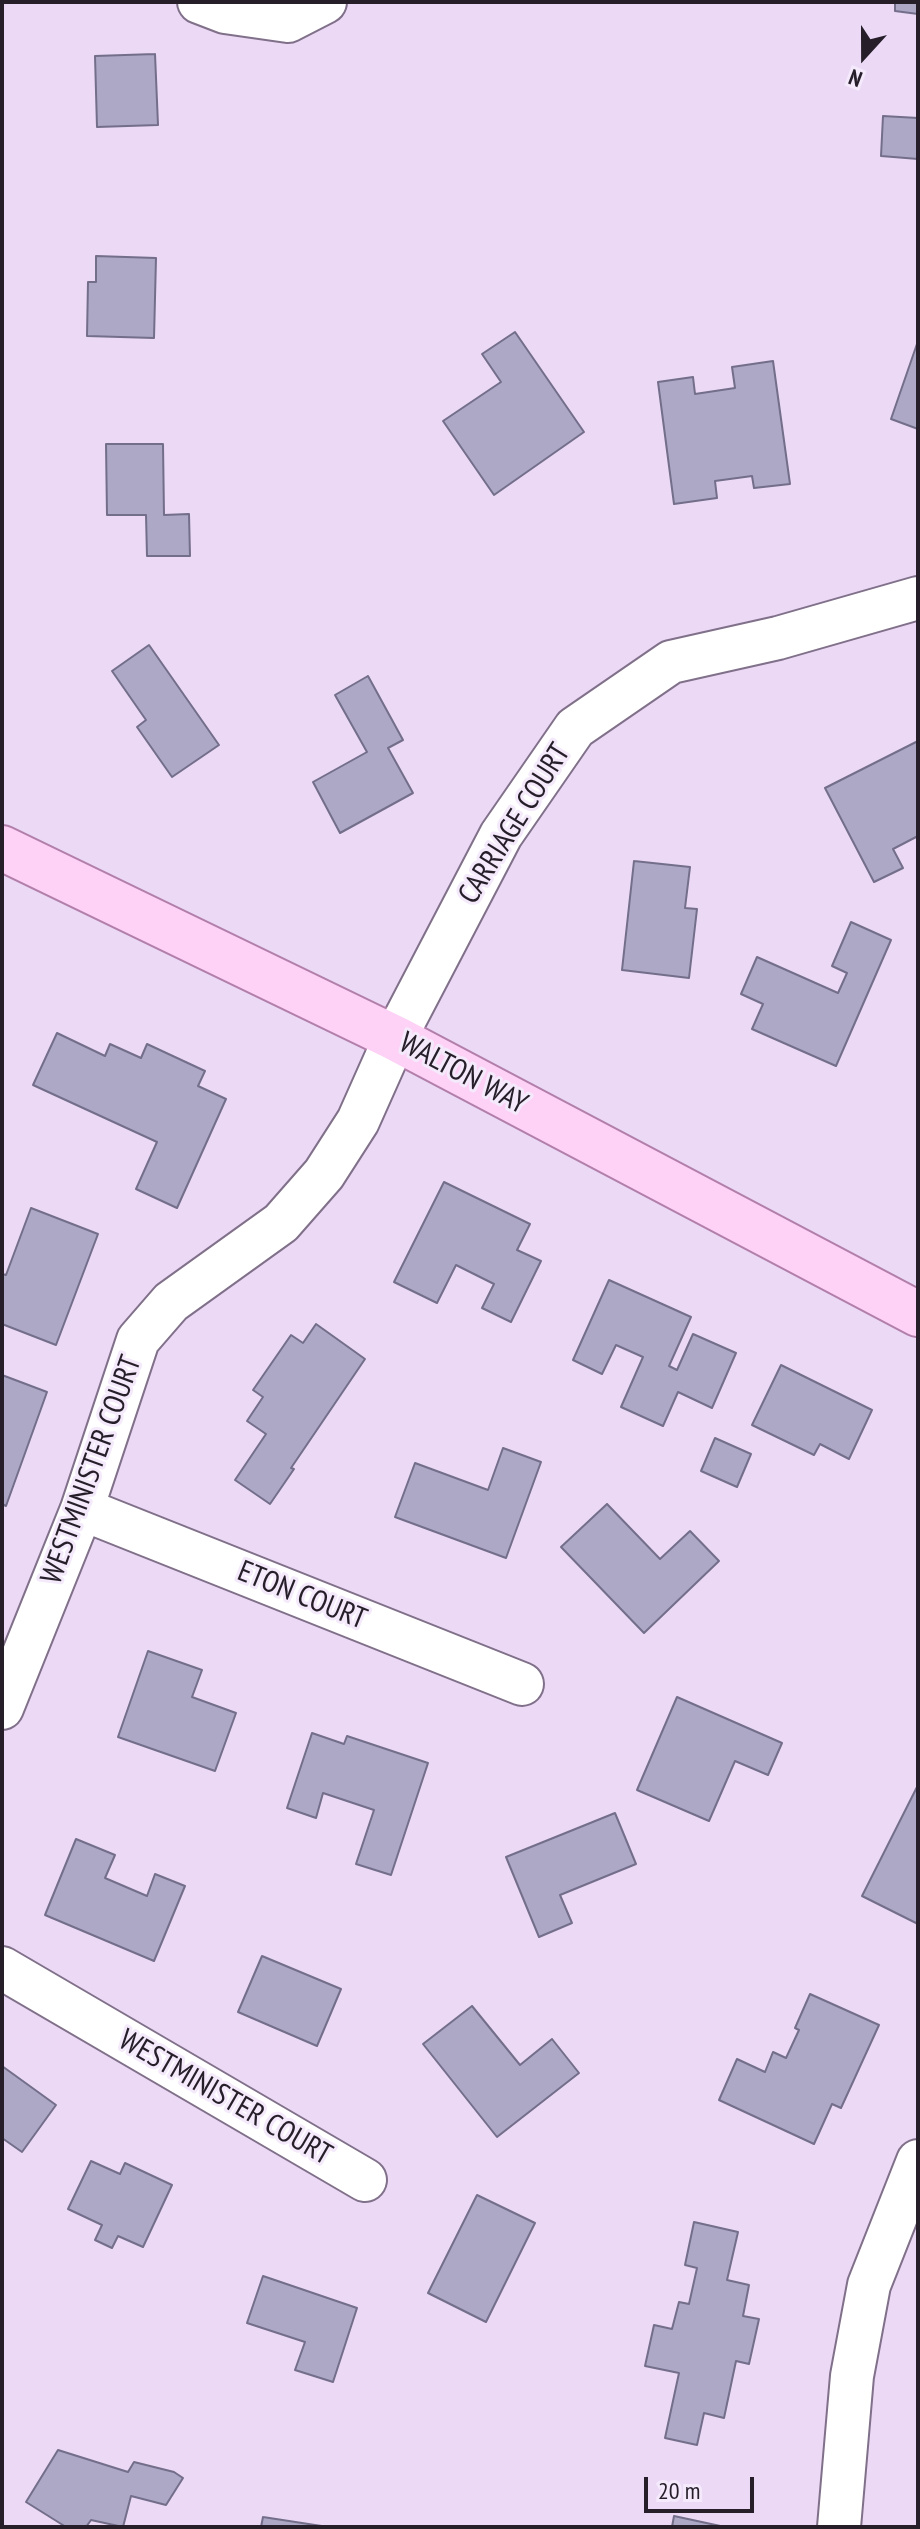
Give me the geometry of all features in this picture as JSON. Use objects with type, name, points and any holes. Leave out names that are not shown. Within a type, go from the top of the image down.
[{"type":"main road","name":"WALTON WAY","points":[[2,848],[395,1038],[918,1314]]},
{"type":"street","points":[[199,2],[225,12],[288,21],[325,2]]},
{"type":"street","name":"CARRIAGE COURT","points":[[395,1038],[501,835],[575,728],[671,662],[778,638],[918,598]]},
{"type":"street","name":"WESTMINISTER COURT","points":[[2,1708],[82,1509],[138,1340],[171,1302],[281,1223],[324,1174],[358,1121],[395,1038]]},
{"type":"street","name":"ETON COURT","points":[[82,1509],[522,1684]]},
{"type":"street","name":"WESTMINISTER COURT","points":[[2,1968],[365,2180]]},
{"type":"street","points":[[839,2527],[852,2376],[869,2285],[918,2161]]},
{"type":"building","points":[[895,2],[918,2],[918,14],[895,11]]},
{"type":"building","points":[[155,54],[158,125],[97,127],[95,56]]},
{"type":"building","points":[[883,116],[918,118],[918,159],[881,156]]},
{"type":"building","points":[[96,256],[156,258],[154,338],[87,336],[88,282],[96,282]]},
{"type":"building","points":[[515,332],[584,432],[494,495],[443,421],[501,382],[482,354]]},
{"type":"building","points":[[918,341],[918,429],[891,419]]},
{"type":"building","points":[[773,361],[790,484],[754,488],[752,476],[715,481],[717,498],[674,504],[658,382],[693,377],[695,394],[735,388],[732,367]]},
{"type":"building","points":[[106,444],[163,444],[164,515],[189,514],[190,556],[147,556],[146,515],[107,515]]},
{"type":"building","points":[[149,645],[219,745],[172,777],[137,727],[146,720],[112,671]]},
{"type":"building","points":[[368,676],[403,740],[388,748],[413,793],[340,833],[313,782],[367,752],[335,695]]},
{"type":"building","points":[[918,741],[918,836],[893,849],[903,868],[874,882],[825,788]]},
{"type":"building","points":[[634,861],[690,867],[685,908],[697,909],[689,978],[622,970]]},
{"type":"building","points":[[851,922],[891,940],[836,1066],[752,1029],[763,1004],[741,994],[757,957],[838,993],[847,973],[832,966]]},
{"type":"building","points":[[57,1033],[105,1056],[110,1044],[141,1058],[147,1044],[205,1071],[198,1086],[226,1099],[177,1208],[136,1189],[157,1142],[33,1085]]},
{"type":"building","points":[[444,1182],[530,1224],[517,1250],[541,1261],[511,1322],[482,1308],[494,1284],[456,1265],[437,1303],[394,1282]]},
{"type":"building","points":[[31,1208],[98,1234],[56,1345],[2,1324],[2,1274],[6,1275]]},
{"type":"building","points":[[609,1280],[691,1317],[669,1366],[677,1370],[693,1334],[736,1353],[712,1408],[678,1392],[663,1426],[621,1407],[643,1357],[616,1345],[602,1374],[573,1360]]},
{"type":"building","points":[[316,1324],[365,1359],[270,1504],[235,1480],[266,1434],[247,1421],[263,1397],[253,1390],[291,1335],[303,1343]]},
{"type":"building","points":[[781,1365],[872,1410],[849,1459],[820,1444],[814,1455],[752,1425]]},
{"type":"building","points":[[2,1375],[47,1392],[6,1506],[2,1504]]},
{"type":"building","points":[[715,1438],[751,1454],[737,1487],[701,1471]]},
{"type":"building","points":[[503,1448],[541,1462],[506,1558],[395,1517],[415,1463],[488,1490]]},
{"type":"building","points":[[607,1504],[660,1559],[690,1531],[719,1561],[644,1633],[561,1547]]},
{"type":"building","points":[[148,1651],[202,1670],[192,1697],[236,1713],[215,1771],[118,1737]]},
{"type":"building","points":[[677,1697],[782,1743],[768,1775],[735,1761],[709,1821],[637,1790]]},
{"type":"building","points":[[312,1733],[344,1744],[347,1736],[428,1763],[391,1875],[356,1864],[374,1810],[323,1793],[316,1818],[287,1808]]},
{"type":"building","points":[[918,1785],[918,1924],[862,1896]]},
{"type":"building","points":[[615,1813],[636,1864],[560,1895],[572,1923],[539,1937],[506,1857]]},
{"type":"building","points":[[76,1839],[115,1855],[105,1878],[147,1896],[155,1874],[185,1886],[154,1961],[45,1915]]},
{"type":"building","points":[[262,1956],[341,1989],[317,2046],[238,2012]]},
{"type":"building","points":[[810,1994],[879,2025],[841,2108],[832,2104],[814,2144],[719,2100],[737,2059],[765,2072],[773,2052],[786,2058]]},
{"type":"building","points":[[472,2006],[520,2065],[552,2039],[579,2073],[497,2137],[423,2044]]},
{"type":"building","points":[[2,2066],[56,2105],[22,2152],[2,2138]]},
{"type":"building","points":[[91,2161],[120,2174],[125,2163],[172,2185],[143,2247],[118,2236],[112,2248],[95,2240],[102,2225],[68,2209]]},
{"type":"building","points":[[477,2195],[535,2223],[486,2322],[428,2293]]},
{"type":"building","points":[[694,2222],[738,2232],[727,2280],[749,2285],[743,2316],[759,2319],[749,2364],[736,2361],[724,2418],[704,2413],[697,2445],[665,2438],[679,2373],[645,2366],[654,2325],[672,2329],[679,2302],[689,2304],[697,2268],[685,2265]]},
{"type":"building","points":[[263,2276],[357,2308],[333,2382],[295,2370],[305,2342],[247,2323]]},
{"type":"building","points":[[58,2450],[128,2472],[134,2462],[174,2472],[183,2478],[166,2505],[131,2496],[123,2527],[91,2520],[86,2527],[66,2527],[26,2502]]},
{"type":"building","points":[[674,2516],[725,2527],[672,2527]]},
{"type":"building","points":[[263,2517],[328,2527],[261,2527]]}]
